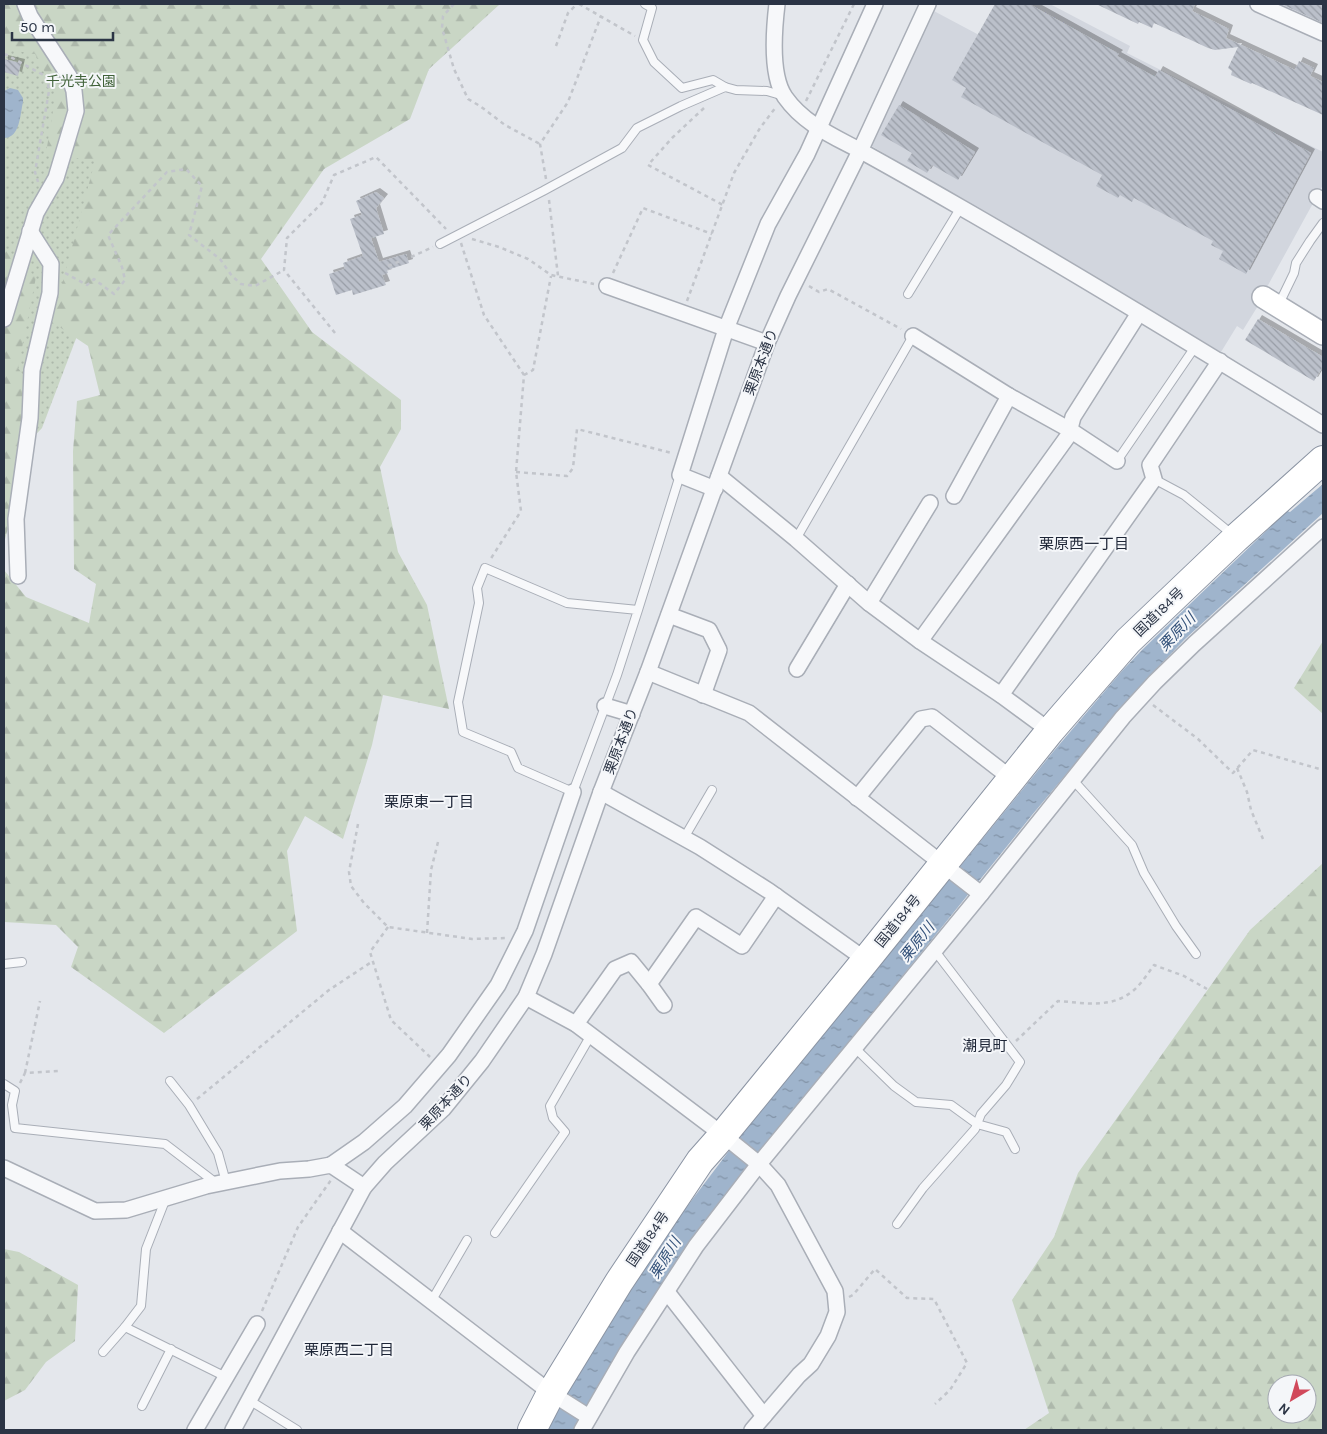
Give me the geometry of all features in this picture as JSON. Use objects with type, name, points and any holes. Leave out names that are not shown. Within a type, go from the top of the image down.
[{"type":"highway","name":"国道184号","points":[[532,1430],[557,1397],[619,1282],[700,1162],[729,1139],[866,960],[948,869],[1012,778],[1050,731],[1128,641],[1236,538],[1323,460]]},
{"type":"street","points":[[4,319],[36,213],[56,178],[76,111],[74,91],[69,76],[30,16],[25,4]]},
{"type":"street","points":[[777,4],[774,32],[776,65],[780,87],[784,96],[800,114],[819,129],[961,207],[1220,361],[1323,425]]},
{"type":"street","points":[[875,4],[819,129],[768,224],[726,329],[680,475],[717,482],[796,539],[869,603],[920,641],[1050,731]]},
{"type":"street","name":"栗原本通り","points":[[233,1430],[364,1187],[385,1163],[443,1109],[482,1061],[526,997],[544,954],[602,792],[670,615],[767,343],[860,151],[928,4]]},
{"type":"street","points":[[1258,4],[1323,33]]},
{"type":"street","points":[[18,576],[16,519],[30,418],[32,370],[50,293],[50,264],[30,231]]},
{"type":"street","points":[[607,286],[767,343]]},
{"type":"street","points":[[1271,301],[1323,334]]},
{"type":"street","points":[[920,641],[1068,436],[1073,417],[1139,313]]},
{"type":"street","points":[[913,336],[1009,396],[1070,430],[1117,462]]},
{"type":"street","points":[[1000,695],[1154,478],[1150,465],[1220,361]]},
{"type":"street","points":[[954,496],[1009,396]]},
{"type":"street","points":[[869,603],[930,503]]},
{"type":"street","points":[[340,1230],[585,1420],[696,1246],[756,1162],[855,1048],[935,951],[977,892],[1073,780],[1123,716],[1208,631],[1323,527]]},
{"type":"street","points":[[797,669],[848,584]]},
{"type":"street","points":[[670,615],[710,630],[719,650],[704,695]]},
{"type":"street","points":[[648,672],[749,713],[977,892]]},
{"type":"street","points":[[605,706],[632,714]]},
{"type":"street","points":[[857,798],[921,719],[932,717],[1012,778]]},
{"type":"street","points":[[334,1168],[405,1106],[449,1055],[498,985],[522,938],[573,792]]},
{"type":"street","points":[[602,792],[700,846],[776,896],[866,960]]},
{"type":"street","points":[[649,984],[696,917],[742,946],[776,896]]},
{"type":"street","points":[[576,1024],[615,969],[630,962],[664,1005]]},
{"type":"street","points":[[526,997],[576,1024],[729,1139],[756,1162],[778,1185],[835,1291],[837,1312],[831,1328],[812,1364],[799,1374],[752,1430]]},
{"type":"street","points":[[4,1168],[95,1211],[126,1210],[222,1183],[280,1171],[334,1168],[364,1187]]},
{"type":"street","points":[[666,1292],[764,1416]]},
{"type":"street","points":[[196,1430],[257,1324]]},
{"type":"lane","points":[[645,4],[652,8],[643,40],[654,62],[682,88],[712,80],[736,90],[767,91],[784,96]]},
{"type":"lane","points":[[440,244],[622,148],[637,128],[725,87]]},
{"type":"lane","points":[[908,294],[961,207]]},
{"type":"lane","points":[[1271,301],[1294,273],[1296,263],[1323,223]]},
{"type":"lane","points":[[796,539],[913,336]]},
{"type":"lane","points":[[1117,462],[1195,347]]},
{"type":"lane","points":[[638,610],[567,603],[486,568],[477,588],[479,603],[458,702],[463,732],[511,752],[518,768],[573,792],[617,675],[638,610],[680,475]]},
{"type":"lane","points":[[1154,478],[1184,495],[1236,538]]},
{"type":"lane","points":[[1073,780],[1132,845],[1144,873],[1176,926],[1196,954]]},
{"type":"lane","points":[[684,838],[712,790]]},
{"type":"lane","points":[[896,1224],[923,1188],[975,1129],[981,1114],[1006,1085],[1020,1062],[935,951]]},
{"type":"lane","points":[[4,964],[22,962]]},
{"type":"lane","points":[[495,1233],[565,1132],[553,1118],[550,1106],[591,1035]]},
{"type":"lane","points":[[855,1048],[894,1086],[916,1102],[951,1104],[977,1124],[1006,1132],[1016,1149]]},
{"type":"lane","points":[[170,1081],[189,1105],[218,1153],[222,1183]]},
{"type":"lane","points":[[4,1084],[15,1091],[12,1104],[15,1128],[165,1144],[222,1183]]},
{"type":"lane","points":[[103,1352],[140,1306],[146,1249],[166,1198]]},
{"type":"lane","points":[[432,1300],[466,1240]]},
{"type":"lane","points":[[125,1327],[226,1377]]},
{"type":"lane","points":[[142,1406],[171,1349]]},
{"type":"lane","points":[[249,1400],[298,1430]]},
{"type":"path","points":[[454,4],[442,16],[442,28],[454,69],[468,99],[505,125],[540,144]]},
{"type":"path","points":[[556,46],[568,13],[578,4],[643,40]]},
{"type":"path","points":[[800,114],[854,4]]},
{"type":"path","points":[[558,277],[540,144],[568,102],[601,16]]},
{"type":"path","points":[[4,54],[47,77],[49,91],[35,172],[43,200]]},
{"type":"path","points":[[714,92],[708,104],[672,138],[648,165],[723,204]]},
{"type":"path","points":[[683,313],[734,174],[760,128],[784,96]]},
{"type":"path","points":[[334,333],[284,270],[287,238],[322,203],[334,175],[376,157],[450,233],[499,247],[528,259],[551,275],[558,277],[607,286],[642,208],[712,234]]},
{"type":"path","points":[[50,264],[88,285],[94,279],[114,294],[124,280],[122,267],[108,235],[167,172],[186,169],[202,186],[189,235],[220,259],[232,276],[241,284],[255,286],[284,270]]},
{"type":"path","points":[[458,235],[484,315],[524,375],[516,472],[521,511],[486,568]]},
{"type":"path","points":[[411,257],[440,244]]},
{"type":"path","points":[[388,266],[402,260]]},
{"type":"path","points":[[524,375],[533,370],[551,275]]},
{"type":"path","points":[[797,278],[819,292],[828,289],[913,336]]},
{"type":"path","points":[[516,472],[567,476],[573,468],[577,429],[685,457]]},
{"type":"path","points":[[1142,696],[1198,739],[1233,773],[1253,750],[1323,770]]},
{"type":"path","points":[[1237,768],[1248,792],[1251,810],[1263,839]]},
{"type":"path","points":[[358,824],[349,872],[351,886],[364,904],[388,927],[472,939],[522,938]]},
{"type":"path","points":[[427,933],[431,870],[438,842]]},
{"type":"path","points":[[388,927],[370,952],[391,1020],[440,1066]]},
{"type":"path","points":[[189,1105],[329,990],[373,961]]},
{"type":"path","points":[[1010,1048],[1058,1001],[1105,1004],[1123,999],[1136,989],[1154,965],[1184,976],[1207,989]]},
{"type":"path","points":[[15,1091],[25,1073],[40,1001]]},
{"type":"path","points":[[25,1073],[58,1071]]},
{"type":"path","points":[[257,1324],[298,1227],[334,1168]]},
{"type":"path","points":[[836,1302],[853,1295],[875,1268],[907,1298],[934,1299],[967,1363],[950,1390],[935,1404]]},
{"type":"shaded area","points":[[996,4],[1050,4],[1130,46],[1127,53],[1323,152],[1323,185],[1267,287],[1269,288],[1243,330],[1237,326],[1221,352],[870,145],[932,10],[979,35]]},
{"type":"green space","name":"千光寺公園","points":[[4,4],[185,4],[104,265],[42,428],[4,468]]},
{"type":"green space","points":[[4,4],[500,4],[429,69],[410,119],[324,169],[261,259],[312,332],[401,400],[401,429],[380,467],[398,552],[427,605],[449,709],[383,695],[372,745],[343,839],[305,816],[287,851],[297,931],[164,1033],[71,967],[78,947],[56,925],[4,922],[4,570],[26,597],[89,623],[96,584],[74,569],[73,451],[77,401],[100,395],[88,346],[52,322],[95,161],[46,153],[56,93],[35,54],[4,49]]},
{"type":"green space","points":[[4,249],[36,277],[18,368],[42,400],[4,543]]},
{"type":"green space","points":[[1323,641],[1323,714],[1294,688]]},
{"type":"green space","points":[[1323,863],[1323,1430],[1024,1430],[1049,1413],[1012,1300],[1054,1237],[1078,1173],[1250,930]]},
{"type":"green space","points":[[4,1249],[19,1252],[78,1285],[75,1341],[46,1362],[25,1390],[4,1401]]},
{"type":"water","points":[[10,88],[18,90],[23,98],[23,102],[16,130],[9,137],[4,138],[4,91]]},
{"type":"water","name":"栗原川","points":[[1323,484],[1323,513],[1185,639],[1139,687],[1032,815],[757,1155],[574,1430],[544,1430],[629,1290],[670,1229],[738,1139],[908,925],[919,915],[958,869],[1122,671],[1287,511],[1290,512]]},
{"type":"building","points":[[995,4],[1029,4],[1119,54],[1117,56],[1155,77],[1159,70],[1311,153],[1246,274],[1219,259],[1223,251],[1211,245],[1213,241],[1134,198],[1132,202],[1120,195],[1118,198],[1096,186],[1102,175],[961,97],[966,88],[952,80]]},
{"type":"building","points":[[1096,4],[1195,4],[1192,11],[1229,29],[1226,38],[1295,70],[1299,61],[1314,68],[1310,76],[1323,82],[1323,115],[1231,75],[1232,71],[1228,68],[1238,47],[1215,50],[1208,48],[1154,23],[1152,28],[1139,22],[1138,24]]},
{"type":"building","points":[[1281,4],[1323,4],[1323,23],[1312,18]]},
{"type":"building","points":[[4,59],[21,63],[18,76],[4,72]]},
{"type":"building","points":[[899,105],[975,152],[958,180],[932,165],[927,173],[907,161],[912,153],[881,135]]},
{"type":"building","points":[[376,192],[384,198],[376,208],[384,234],[371,238],[379,262],[406,254],[409,263],[387,270],[388,273],[382,275],[386,285],[353,295],[352,290],[336,295],[329,274],[345,269],[343,263],[363,256],[350,219],[362,215],[356,201]]},
{"type":"building","points":[[1258,319],[1323,357],[1323,366],[1314,381],[1245,340]]},
{"type":"district","name":"栗原西一丁目","points":[[1084,544]]},
{"type":"district","name":"栗原東一丁目","points":[[429,802]]},
{"type":"district","name":"潮見町","points":[[985,1046]]},
{"type":"district","name":"栗原西二丁目","points":[[349,1350]]}]
